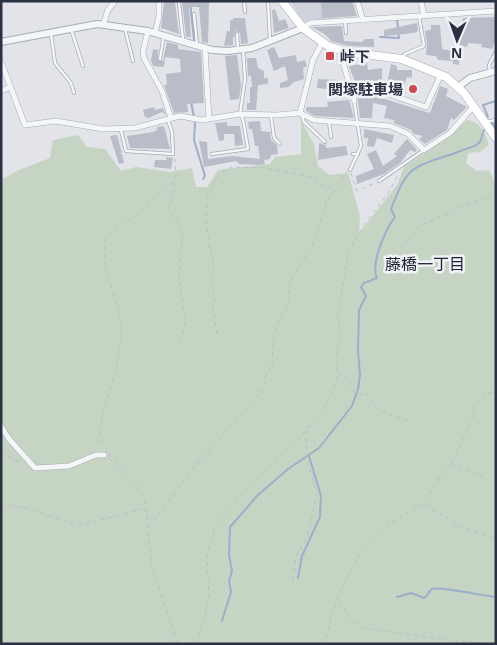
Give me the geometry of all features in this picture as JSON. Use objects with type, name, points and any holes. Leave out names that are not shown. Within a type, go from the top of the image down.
[{"type":"main road","points":[[282,1],[303,28],[322,43],[343,52],[402,60],[440,74],[458,87],[496,138]]},
{"type":"street","points":[[103,25],[108,10],[116,1]]},
{"type":"street","points":[[159,1],[159,16],[143,51],[144,58],[162,92],[169,119]]},
{"type":"street","points":[[356,1],[363,20]]},
{"type":"street","points":[[421,1],[422,16]]},
{"type":"street","points":[[1,42],[51,34],[90,24],[151,32],[221,51],[240,50],[303,28],[310,23],[496,11]]},
{"type":"street","points":[[300,113],[305,102],[312,60],[322,43]]},
{"type":"street","points":[[201,47],[209,119]]},
{"type":"street","points":[[343,52],[343,62],[354,100]]},
{"type":"street","points":[[1,62],[25,125],[62,121],[95,128],[121,128],[145,126],[180,116],[198,120],[240,114],[271,115],[300,113],[310,119],[390,126],[401,134],[414,139],[424,150],[450,133],[473,107]]},
{"type":"street","points":[[458,87],[470,78],[493,71]]},
{"type":"street","points":[[351,89],[365,86],[426,107],[440,74]]},
{"type":"street","points":[[1,91],[10,87]]},
{"type":"street","points":[[1,426],[9,439],[34,468],[69,466],[96,455],[104,455]]},
{"type":"lane","points":[[244,1],[245,12]]},
{"type":"lane","points":[[268,1],[270,40]]},
{"type":"lane","points":[[179,3],[183,41]]},
{"type":"lane","points":[[194,14],[201,47]]},
{"type":"lane","points":[[402,60],[405,54],[424,46],[422,16]]},
{"type":"lane","points":[[195,21],[201,21]]},
{"type":"lane","points":[[345,21],[346,34]]},
{"type":"lane","points":[[177,23],[181,22]]},
{"type":"lane","points":[[124,27],[132,61]]},
{"type":"lane","points":[[70,29],[83,66]]},
{"type":"lane","points":[[51,34],[55,63],[71,83],[74,93]]},
{"type":"lane","points":[[212,154],[248,149],[243,120],[240,114],[245,79],[237,34]]},
{"type":"lane","points":[[160,59],[164,35]]},
{"type":"lane","points":[[493,71],[489,66],[496,52]]},
{"type":"lane","points":[[82,60],[86,59]]},
{"type":"lane","points":[[350,170],[361,146],[354,100]]},
{"type":"lane","points":[[300,113],[302,120],[325,142]]},
{"type":"lane","points":[[271,115],[274,138],[280,144]]},
{"type":"lane","points":[[121,128],[126,151],[173,154],[172,132],[169,119]]},
{"type":"lane","points":[[484,122],[496,120]]},
{"type":"lane","points":[[329,121],[331,137]]},
{"type":"lane","points":[[379,181],[424,150]]},
{"type":"lane","points":[[353,154],[358,154]]},
{"type":"path","points":[[118,467],[118,464],[99,438],[102,416],[116,371],[120,348],[119,310],[106,270],[104,243],[107,236],[135,217],[173,182],[176,176],[173,154]]},
{"type":"path","points":[[217,334],[213,307],[215,298],[211,285],[214,265],[209,246],[206,216],[208,197],[218,175],[224,169],[235,166],[266,168],[311,177],[318,184],[336,189]]},
{"type":"path","points":[[196,644],[209,600],[207,555],[215,528],[242,493],[290,449],[321,413],[331,395],[337,372],[340,334],[338,314],[348,253],[363,226],[390,192],[400,167]]},
{"type":"path","points":[[350,170],[357,191],[379,181]]},
{"type":"path","points":[[149,528],[194,468],[265,387],[265,378],[272,365],[273,341],[276,328],[288,304],[290,281],[312,246],[322,212],[350,170]]},
{"type":"path","points":[[173,182],[175,187],[169,210],[181,229],[179,277],[185,322],[178,345]]},
{"type":"path","points":[[401,248],[421,225],[488,196],[496,190]]},
{"type":"path","points":[[337,372],[349,380],[354,393],[358,395],[367,394],[377,410],[410,421]]},
{"type":"path","points":[[320,644],[328,635],[331,616],[343,585],[361,553],[395,520],[424,504],[451,462],[471,423],[476,403],[483,395],[496,392]]},
{"type":"path","points":[[293,580],[296,556],[308,536],[317,494],[316,482],[306,455],[307,429]]},
{"type":"path","points":[[1,453],[34,468]]},
{"type":"path","points":[[104,455],[142,492],[147,507],[152,568],[178,644]]},
{"type":"path","points":[[451,462],[483,477]]},
{"type":"path","points":[[1,504],[34,510],[78,526],[147,507]]},
{"type":"path","points":[[424,504],[464,528],[496,539]]},
{"type":"path","points":[[338,601],[357,625],[362,628],[448,640],[496,644]]},
{"type":"path","points":[[168,644],[173,632]]},
{"type":"path","points":[[1,640],[4,644]]},
{"type":"shaded area","points":[[290,1],[332,1],[333,20],[304,22]]},
{"type":"green space","points":[[467,120],[479,126],[484,132],[489,145],[480,152],[468,153],[466,163],[477,171],[489,170],[496,185],[496,644],[1,644],[1,180],[19,170],[50,158],[53,140],[78,135],[87,147],[105,149],[121,171],[136,167],[170,172],[192,168],[196,187],[207,187],[218,170],[270,164],[275,157],[301,154],[301,121],[314,144],[318,166],[329,175],[348,173],[360,216],[359,233],[397,185],[404,167],[451,135]]},
{"type":"building","points":[[164,1],[175,2],[179,34],[161,28]]},
{"type":"building","points":[[209,1],[208,43],[202,42],[199,7],[189,7],[191,37],[186,37],[182,2]]},
{"type":"building","points":[[352,1],[357,16],[322,18],[321,3]]},
{"type":"building","points":[[275,9],[279,21],[285,19],[289,28],[274,33],[272,10]]},
{"type":"building","points":[[496,17],[496,38],[492,49],[481,47],[482,44],[468,43],[467,47],[460,45],[463,18]]},
{"type":"building","points":[[233,18],[245,18],[248,43],[241,44],[240,33],[236,31],[233,37],[233,45],[224,46],[227,31],[230,31],[230,20],[233,20]]},
{"type":"building","points":[[417,23],[418,31],[414,33],[384,36],[384,30]]},
{"type":"building","points":[[431,25],[440,25],[442,49],[452,51],[452,56],[459,58],[459,65],[453,64],[453,61],[438,60],[436,56],[426,55],[425,31],[431,30]]},
{"type":"building","points":[[342,26],[344,41],[362,42],[365,39],[374,39],[374,47],[348,46],[331,41],[326,35],[312,27]]},
{"type":"building","points":[[167,42],[178,45],[178,49],[201,52],[204,103],[187,104],[188,112],[174,113],[164,85],[167,85],[166,74],[181,72],[180,59],[165,57],[164,67],[153,66],[151,61],[153,49],[158,50],[158,61],[163,61]]},
{"type":"building","points":[[274,47],[279,58],[296,55],[297,62],[305,60],[307,66],[303,68],[304,79],[294,82],[288,87],[280,88],[280,83],[288,80],[285,66],[274,71],[267,50]]},
{"type":"building","points":[[237,55],[241,86],[239,99],[230,100],[225,56]]},
{"type":"building","points":[[247,58],[256,58],[258,68],[264,71],[264,78],[268,78],[268,84],[258,85],[256,110],[247,110],[247,103],[250,103],[250,87],[252,87],[251,76],[248,76]]},
{"type":"building","points":[[367,63],[368,70],[382,68],[382,87],[372,84],[373,80],[355,82],[349,66]]},
{"type":"building","points":[[391,64],[397,66],[397,70],[412,70],[412,78],[407,77],[402,92],[386,89]]},
{"type":"building","points":[[318,79],[338,80],[338,85],[330,84],[327,89],[317,88]]},
{"type":"building","points":[[440,86],[448,89],[446,96],[467,107],[454,120],[451,118],[447,130],[425,144],[419,139],[423,136],[414,134],[411,130],[394,123],[394,120],[384,118],[387,106],[373,103],[372,118],[360,118],[357,93],[378,97],[430,113]]},
{"type":"building","points":[[349,100],[354,118],[315,116],[306,111],[306,107],[328,107],[327,102]]},
{"type":"building","points":[[154,107],[155,110],[163,108],[166,115],[162,112],[148,118],[145,117],[143,110]]},
{"type":"building","points":[[260,121],[261,131],[270,132],[271,140],[277,145],[278,154],[271,155],[270,159],[264,160],[265,164],[239,164],[236,161],[204,167],[199,141],[207,142],[208,159],[232,156],[260,159],[258,146],[255,146],[252,129],[249,129],[248,122]]},
{"type":"building","points":[[227,122],[227,126],[240,126],[243,145],[235,146],[234,134],[224,134],[224,140],[219,141],[215,123]]},
{"type":"building","points":[[164,126],[170,149],[130,148],[127,136],[153,132],[157,130],[157,127]]},
{"type":"building","points":[[364,129],[394,135],[392,143],[377,138],[374,147],[367,146],[368,138],[364,138]]},
{"type":"building","points":[[117,135],[122,153],[119,154],[122,154],[124,163],[119,164],[110,136]]},
{"type":"building","points":[[407,139],[417,150],[415,152],[410,150],[401,162],[384,174],[357,184],[356,176],[374,169],[367,154],[376,150],[383,166],[397,156],[394,154]]},
{"type":"building","points":[[319,143],[326,145],[326,148],[346,146],[348,155],[318,160]]},
{"type":"building","points":[[166,157],[173,158],[171,169],[154,167],[155,160],[167,160]]},
{"type":"waterway","points":[[190,1],[194,40]]},
{"type":"waterway","points":[[397,20],[398,27]]},
{"type":"waterway","points":[[380,37],[399,38],[398,32]]},
{"type":"waterway","points":[[488,117],[483,105],[496,101]]},
{"type":"waterway","points":[[191,102],[194,117]]},
{"type":"waterway","points":[[491,122],[496,128]]},
{"type":"waterway","points":[[195,123],[194,140],[205,176],[203,179]]},
{"type":"waterway","points":[[222,621],[231,592],[229,581],[232,571],[229,555],[230,527],[258,495],[288,469],[319,448],[352,406],[358,389],[360,375],[358,351],[359,310],[366,296],[361,287],[364,283],[377,278],[375,272],[377,255],[387,229],[395,217],[391,209],[401,186],[410,173],[423,164],[475,146],[480,142],[484,130]]},
{"type":"waterway","points":[[298,578],[302,556],[320,517],[321,496],[309,456]]},
{"type":"waterway","points":[[397,597],[411,593],[424,598],[432,589],[436,588],[496,597]]},
{"type":"place","name":"峠下","points":[[330,56]]},
{"type":"place","name":"関塚駐車場","points":[[413,89]]},
{"type":"district","name":"藤橋一丁目","points":[[425,264]]}]
